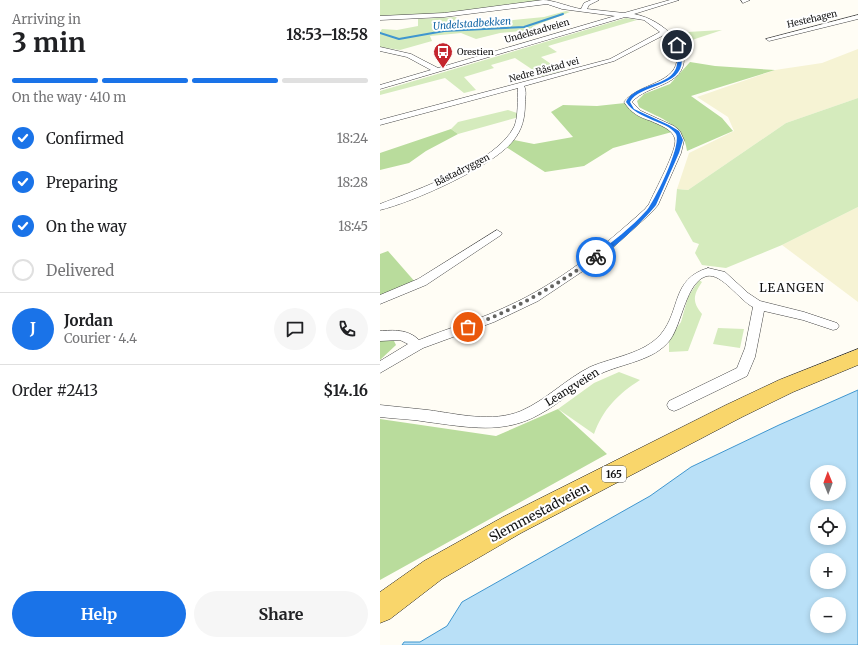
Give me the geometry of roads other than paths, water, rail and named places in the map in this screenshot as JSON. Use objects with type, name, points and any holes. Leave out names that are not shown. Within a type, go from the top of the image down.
[{"type":"main road","name":"Slemmestadveien","points":[[380,609],[433,570],[512,525],[754,401],[858,357]]},
{"type":"street","points":[[584,10],[586,4],[596,0]]},
{"type":"street","name":"Undelstadveien","points":[[380,87],[676,0]]},
{"type":"street","points":[[380,18],[444,15],[546,1],[556,7],[646,19],[664,32],[677,45],[681,57],[678,69],[669,79],[638,93],[630,98],[628,102],[633,110],[674,129],[680,140],[677,153],[653,205],[648,211],[611,246],[534,298],[491,318],[416,345],[396,356],[380,368]]},
{"type":"street","name":"Hestehagen","points":[[769,39],[858,17]]},
{"type":"street","name":"Nedre Båstad vei","points":[[380,123],[616,58],[664,32]]},
{"type":"street","points":[[380,49],[409,55],[437,70]]},
{"type":"street","name":"Båstadryggen","points":[[380,207],[464,171],[497,152],[508,142],[518,128],[522,88],[520,85]]},
{"type":"street","points":[[380,300],[422,282],[497,233]]},
{"type":"street","name":"Leangveien","points":[[380,411],[486,424],[508,421],[526,415],[547,403],[590,374],[652,348],[665,336],[675,320],[682,296],[688,285],[703,274],[714,272],[724,276],[743,296],[759,306],[775,311],[804,316],[833,326]]},
{"type":"street","points":[[674,405],[742,372],[748,362],[751,338],[759,306]]},
{"type":"street","points":[[380,336],[401,335],[412,339],[416,345]]},
{"type":"water","points":[[858,390],[858,645],[402,645],[404,642],[420,642],[447,626],[462,602],[650,496],[691,467],[779,425]]},
{"type":"waterway","name":"Undelstadbekken","points":[[380,33],[399,39],[444,31],[524,27],[563,14]]},
{"type":"place","name":"Orestien","points":[[443,69]]},
{"type":"district","name":"LEANGEN","points":[[792,288]]}]
